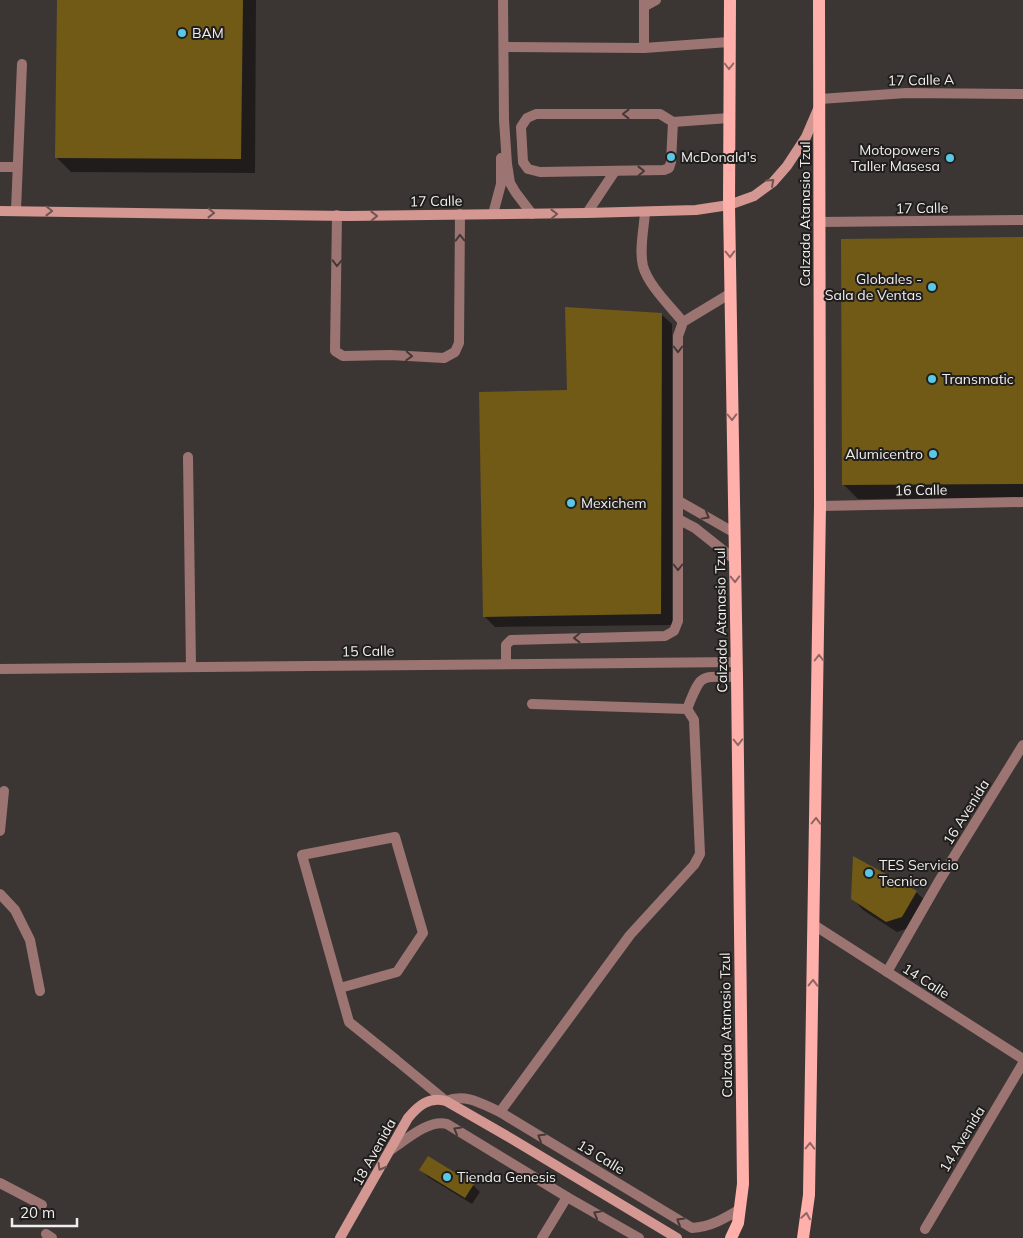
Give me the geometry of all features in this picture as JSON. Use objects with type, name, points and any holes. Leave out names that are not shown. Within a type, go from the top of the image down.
[{"type":"main road","name":"Calzada Atanasio Tzul","points":[[730,0],[729,205],[743,1184],[738,1223],[731,1238]]},
{"type":"main road","name":"Calzada Atanasio Tzul","points":[[803,1238],[809,1194],[820,506],[819,0]]},
{"type":"street","points":[[503,0],[504,120],[507,164],[510,183],[532,214]]},
{"type":"street","points":[[644,48],[644,3],[656,0]]},
{"type":"street","points":[[504,47],[644,48],[729,42]]},
{"type":"street","points":[[16,210],[22,64]]},
{"type":"street","name":"17 Calle A","points":[[820,101],[906,93],[1023,94]]},
{"type":"street","name":"17 Calle","points":[[0,211],[348,216],[696,210],[729,205],[754,196],[773,182],[787,166],[806,138],[820,101]]},
{"type":"street","points":[[672,122],[669,168],[664,170],[540,172],[528,169],[523,162],[521,127],[527,118],[536,114],[660,114],[672,122],[729,118]]},
{"type":"street","points":[[493,214],[501,184],[500,135],[504,120]]},
{"type":"street","points":[[0,167],[17,167]]},
{"type":"street","points":[[587,213],[615,171]]},
{"type":"street","points":[[645,212],[642,256],[644,267],[648,278],[683,322]]},
{"type":"street","points":[[337,215],[335,351],[343,356],[390,355],[444,358],[455,352],[459,343],[460,214]]},
{"type":"street","name":"17 Calle","points":[[820,222],[1023,220]]},
{"type":"street","points":[[506,663],[506,645],[511,640],[664,636],[674,631],[678,620],[678,336],[683,322],[730,293]]},
{"type":"street","points":[[188,457],[191,667]]},
{"type":"street","points":[[679,501],[734,532]]},
{"type":"street","name":"16 Calle","points":[[820,506],[1023,502]]},
{"type":"street","points":[[678,518],[695,528],[734,558]]},
{"type":"street","name":"15 Calle","points":[[0,669],[737,662]]},
{"type":"street","points":[[687,709],[698,683],[705,677],[737,677]]},
{"type":"street","points":[[532,704],[687,709]]},
{"type":"street","points":[[500,1112],[630,935],[694,865],[700,854],[694,720],[687,709]]},
{"type":"street","name":"16 Avenida","points":[[887,972],[940,881],[1023,746]]},
{"type":"street","points":[[0,832],[4,791]]},
{"type":"street","points":[[340,988],[397,972],[423,933],[395,837],[302,855],[349,1022],[446,1101],[677,1238]]},
{"type":"street","points":[[0,894],[15,910],[30,940],[40,991]]},
{"type":"street","name":"14 Calle","points":[[814,925],[1023,1059]]},
{"type":"street","name":"14 Avenida","points":[[925,1229],[1023,1063]]},
{"type":"street","name":"13 Calle","points":[[446,1101],[455,1098],[470,1098],[500,1112],[692,1228],[703,1227],[722,1220],[740,1209]]},
{"type":"street","name":"18 Avenida","points":[[340,1238],[408,1118],[416,1108],[430,1100],[446,1101]]},
{"type":"street","points":[[392,1149],[424,1129],[441,1122],[639,1238]]},
{"type":"street","points":[[0,1183],[42,1205]]},
{"type":"street","points":[[542,1238],[567,1197]]},
{"type":"building","points":[[57,0],[243,0],[241,159],[55,158]]},
{"type":"building","points":[[1023,237],[1023,484],[842,485],[841,239]]},
{"type":"building","name":"Mexichem","points":[[565,307],[662,313],[661,614],[483,617],[479,392],[567,390]]},
{"type":"building","name":"TES Servicio Tecnico","points":[[853,856],[917,891],[902,917],[886,922],[851,899]]},
{"type":"building","name":"Tienda Genesis","points":[[428,1156],[474,1184],[465,1198],[419,1170]]},
{"type":"place","name":"BAM","points":[[182,33]]},
{"type":"place","name":"McDonald's","points":[[671,157]]},
{"type":"place","name":"Motopowers Taller Masesa","points":[[950,158]]},
{"type":"place","name":"Globales - Sala de Ventas","points":[[932,287]]},
{"type":"place","name":"Transmatic","points":[[932,379]]},
{"type":"place","name":"Alumicentro","points":[[933,454]]},
{"type":"place","name":"Mexichem","points":[[571,503]]},
{"type":"place","name":"TES Servicio Tecnico","points":[[869,873]]},
{"type":"place","name":"Tienda Genesis","points":[[447,1177]]}]
